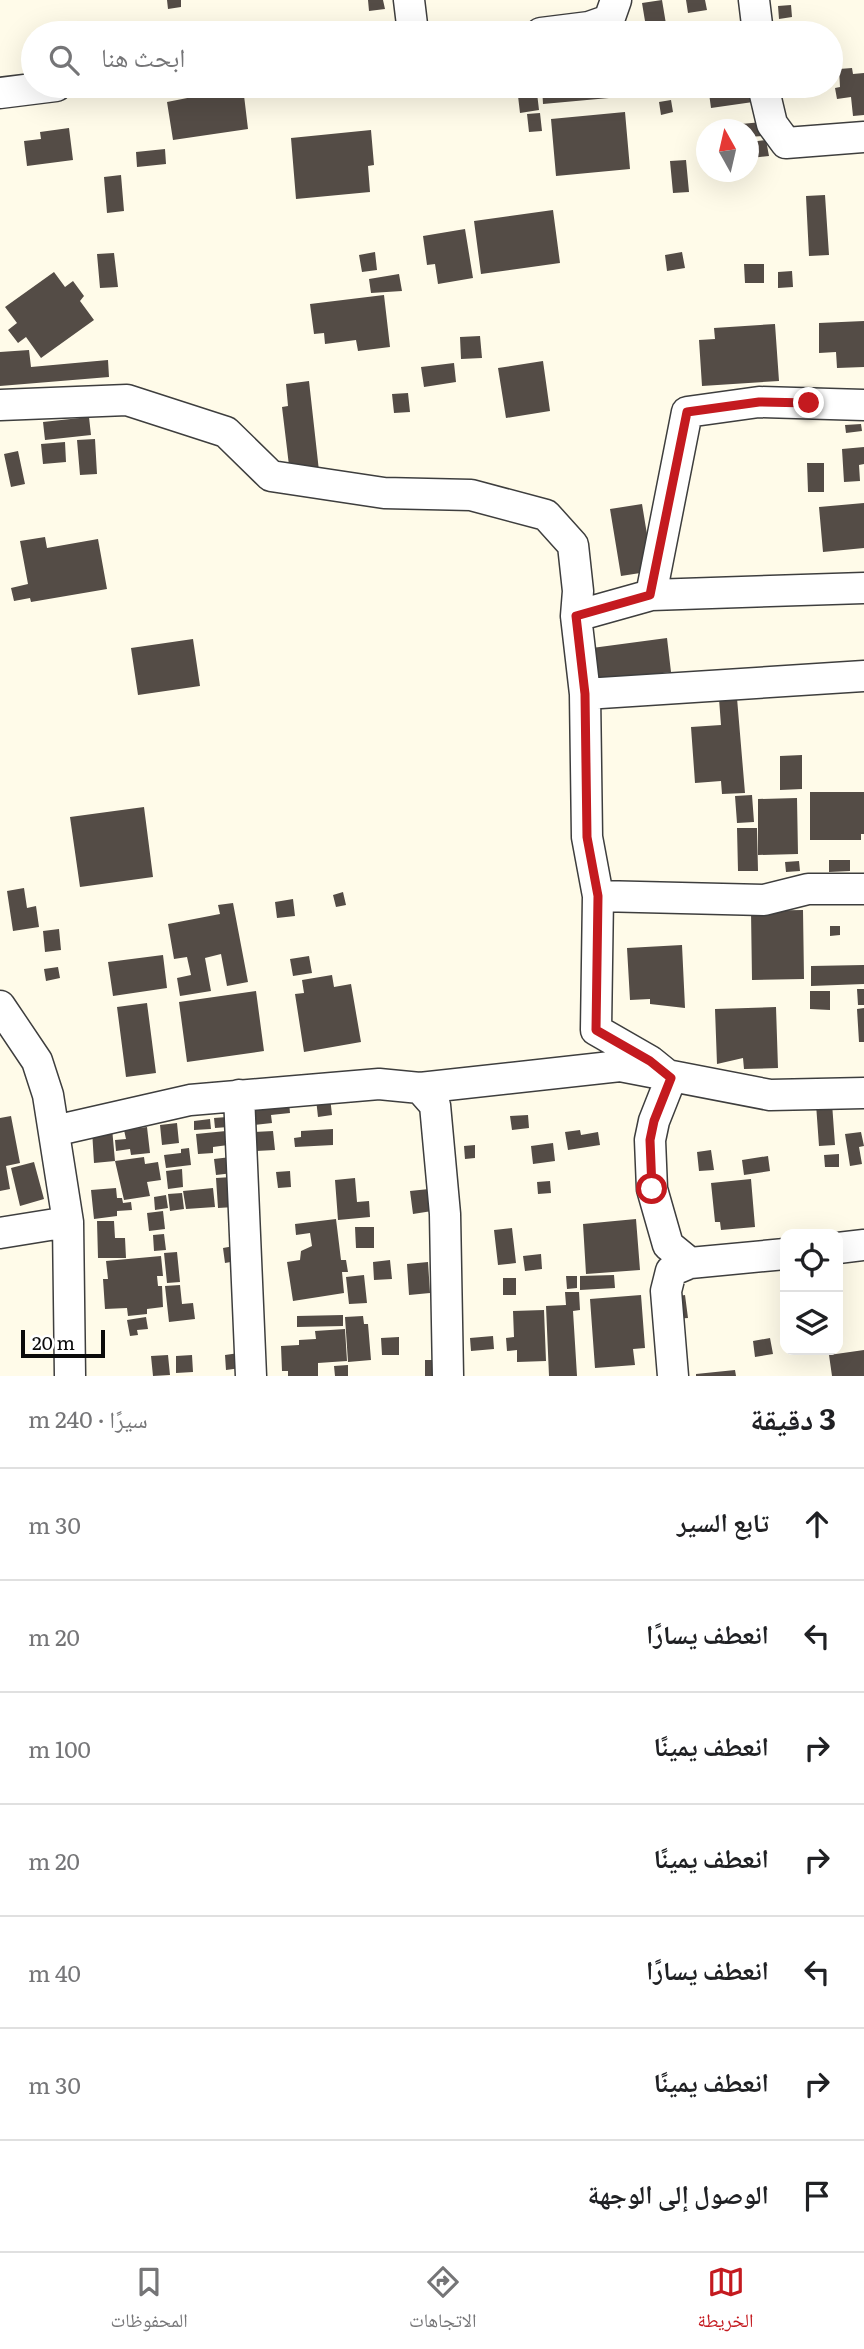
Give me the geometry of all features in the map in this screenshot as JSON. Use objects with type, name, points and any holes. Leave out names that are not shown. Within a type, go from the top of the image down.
[{"type":"street","points":[[409,0],[412,21]]},
{"type":"street","points":[[607,21],[616,0]]},
{"type":"street","points":[[754,0],[757,21]]},
{"type":"street","points":[[0,93],[21,90]]},
{"type":"street","points":[[766,98],[772,124],[786,143],[864,137]]},
{"type":"street","points":[[0,405],[127,400],[226,432],[271,476],[384,493],[471,495],[546,515],[573,545],[578,591],[576,616],[585,694],[587,837],[598,896],[596,1030],[650,1061],[671,1078]]},
{"type":"street","points":[[650,595],[687,412],[759,402],[864,405]]},
{"type":"street","points":[[576,616],[650,595],[864,588]]},
{"type":"street","points":[[585,694],[864,676]]},
{"type":"street","points":[[598,896],[764,900],[808,889],[864,889]]},
{"type":"street","points":[[0,1006],[10,1040],[37,1061],[54,1131],[68,1222],[70,1376]]},
{"type":"street","points":[[54,1131],[190,1100],[379,1084],[420,1088],[620,1066],[671,1078],[770,1094],[864,1093]]},
{"type":"street","points":[[671,1078],[654,1121],[650,1140],[652,1189],[668,1245],[690,1263]]},
{"type":"street","points":[[420,1088],[430,1096],[436,1116],[445,1214],[448,1376]]},
{"type":"street","points":[[239,1095],[251,1376]]},
{"type":"street","points":[[0,1233],[68,1222]]},
{"type":"street","points":[[843,1247],[864,1245]]},
{"type":"street","points":[[673,1376],[668,1280],[671,1271],[678,1265],[690,1263],[780,1254]]},
{"type":"building","points":[[167,0],[181,0],[181,7],[168,9]]},
{"type":"building","points":[[368,0],[383,0],[385,9],[369,11]]},
{"type":"building","points":[[662,0],[666,21],[645,21],[642,3]]},
{"type":"building","points":[[686,0],[705,0],[707,10],[688,13]]},
{"type":"building","points":[[791,5],[792,17],[779,19],[778,6]]},
{"type":"building","points":[[852,68],[853,74],[864,73],[864,115],[853,116],[851,97],[837,99],[843,98],[843,69]]},
{"type":"building","points":[[187,98],[244,98],[248,129],[173,140],[167,102]]},
{"type":"building","points":[[518,98],[538,98],[539,110],[520,113]]},
{"type":"building","points":[[543,98],[609,98],[543,104]]},
{"type":"building","points":[[710,98],[760,98],[760,101],[711,108]]},
{"type":"building","points":[[671,100],[673,112],[661,115],[659,102]]},
{"type":"building","points":[[625,112],[630,169],[556,176],[551,119]]},
{"type":"building","points":[[540,113],[542,131],[529,132],[527,114]]},
{"type":"building","points":[[759,122],[762,122],[763,136],[759,136]]},
{"type":"building","points":[[69,128],[73,160],[27,166],[24,141],[41,139],[40,132]]},
{"type":"building","points":[[371,130],[374,165],[368,166],[370,192],[296,199],[291,138]]},
{"type":"building","points":[[766,140],[769,156],[759,157],[759,141]]},
{"type":"building","points":[[165,149],[166,164],[137,167],[136,152]]},
{"type":"building","points":[[686,160],[689,192],[673,193],[670,161]]},
{"type":"building","points":[[121,175],[124,211],[107,213],[104,177]]},
{"type":"building","points":[[825,195],[829,255],[809,256],[806,196]]},
{"type":"building","points":[[553,210],[560,263],[481,274],[474,221]]},
{"type":"building","points":[[465,229],[473,278],[438,284],[435,264],[427,265],[423,236]]},
{"type":"building","points":[[375,252],[377,270],[362,272],[359,255]]},
{"type":"building","points":[[682,252],[685,268],[667,271],[665,255]]},
{"type":"building","points":[[114,253],[118,287],[100,288],[97,254]]},
{"type":"building","points":[[744,264],[764,264],[764,283],[745,283]]},
{"type":"building","points":[[792,271],[793,287],[778,288],[778,272]]},
{"type":"building","points":[[54,272],[65,287],[73,281],[84,296],[80,301],[94,320],[41,358],[26,337],[18,343],[8,330],[17,323],[5,307]]},
{"type":"building","points":[[399,274],[402,291],[371,293],[369,279]]},
{"type":"building","points":[[384,295],[390,347],[358,351],[356,340],[325,344],[324,333],[314,334],[310,304]]},
{"type":"building","points":[[864,321],[864,367],[837,368],[836,352],[819,353],[819,323]]},
{"type":"building","points":[[775,324],[779,381],[702,386],[699,340],[715,339],[714,328]]},
{"type":"building","points":[[480,336],[482,358],[461,359],[460,337]]},
{"type":"building","points":[[29,350],[31,367],[108,360],[109,377],[0,386],[0,352]]},
{"type":"building","points":[[543,361],[550,411],[506,418],[498,368]]},
{"type":"building","points":[[454,363],[456,382],[424,387],[421,367]]},
{"type":"building","points":[[309,381],[319,471],[290,474],[282,407],[288,406],[286,384]]},
{"type":"building","points":[[408,393],[410,412],[394,413],[392,394]]},
{"type":"building","points":[[89,417],[91,435],[45,440],[43,422]]},
{"type":"building","points":[[861,424],[862,431],[846,433],[845,425]]},
{"type":"building","points":[[95,439],[97,474],[80,475],[77,440]]},
{"type":"building","points":[[65,442],[66,462],[43,464],[41,444]]},
{"type":"building","points":[[864,447],[864,464],[859,465],[860,481],[844,482],[842,449]]},
{"type":"building","points":[[18,451],[25,484],[11,487],[4,454]]},
{"type":"building","points":[[807,463],[824,463],[824,492],[808,492]]},
{"type":"building","points":[[864,503],[864,548],[823,552],[819,507]]},
{"type":"building","points":[[642,504],[653,571],[621,576],[610,509]]},
{"type":"building","points":[[45,537],[47,548],[98,539],[107,589],[31,602],[30,598],[14,601],[11,588],[28,584],[20,541]]},
{"type":"building","points":[[667,638],[671,672],[596,681],[592,648]]},
{"type":"building","points":[[193,639],[200,686],[138,695],[131,648]]},
{"type":"building","points":[[737,698],[745,793],[722,794],[721,781],[695,783],[691,727],[721,725],[719,699]]},
{"type":"building","points":[[802,755],[802,789],[780,790],[780,756]]},
{"type":"building","points":[[810,792],[864,792],[864,834],[861,834],[861,840],[810,840]]},
{"type":"building","points":[[752,795],[754,822],[737,823],[735,796]]},
{"type":"building","points":[[797,798],[798,854],[758,855],[758,799]]},
{"type":"building","points":[[144,807],[153,877],[80,887],[70,817]]},
{"type":"building","points":[[737,828],[757,828],[758,871],[738,871]]},
{"type":"building","points":[[829,860],[850,860],[850,871],[829,872]]},
{"type":"building","points":[[799,861],[800,871],[786,872],[785,862]]},
{"type":"building","points":[[24,888],[27,908],[36,906],[39,927],[13,931],[7,891]]},
{"type":"building","points":[[343,892],[346,905],[336,907],[333,895]]},
{"type":"building","points":[[293,899],[295,916],[277,918],[275,902]]},
{"type":"building","points":[[233,903],[248,982],[227,986],[221,954],[205,958],[211,991],[180,996],[177,978],[191,975],[187,957],[174,959],[168,924],[220,914],[218,905]]},
{"type":"building","points":[[803,910],[804,979],[752,980],[751,911]]},
{"type":"building","points":[[830,926],[840,926],[840,935],[830,936]]},
{"type":"building","points":[[59,929],[61,950],[45,952],[43,931]]},
{"type":"building","points":[[682,945],[685,1008],[650,1004],[650,999],[630,1000],[627,948]]},
{"type":"building","points":[[163,955],[167,988],[113,996],[108,962]]},
{"type":"building","points":[[309,956],[312,973],[293,976],[290,959]]},
{"type":"building","points":[[864,965],[864,984],[811,986],[811,966]]},
{"type":"building","points":[[58,967],[60,978],[46,981],[44,969]]},
{"type":"building","points":[[332,975],[334,987],[351,984],[361,1042],[304,1052],[295,994],[304,993],[302,980]]},
{"type":"building","points":[[857,989],[864,989],[864,1005],[858,1005]]},
{"type":"building","points":[[256,991],[264,1051],[187,1062],[179,1002]]},
{"type":"building","points":[[810,991],[830,991],[830,1010],[810,1009]]},
{"type":"building","points":[[147,1003],[156,1073],[126,1077],[117,1007]]},
{"type":"building","points":[[776,1007],[778,1068],[744,1069],[743,1058],[717,1064],[715,1009]]},
{"type":"building","points":[[864,1008],[864,1042],[859,1042],[857,1009]]},
{"type":"building","points":[[330,1097],[332,1115],[318,1117],[316,1099]]},
{"type":"building","points":[[289,1102],[290,1113],[271,1115],[272,1123],[254,1125],[252,1107]]},
{"type":"building","points":[[832,1103],[835,1145],[819,1146],[816,1104]]},
{"type":"building","points":[[528,1115],[529,1128],[512,1130],[510,1116]]},
{"type":"building","points":[[11,1116],[20,1163],[6,1166],[10,1189],[0,1191],[0,1118]]},
{"type":"building","points":[[227,1117],[228,1127],[215,1128],[214,1118]]},
{"type":"building","points":[[210,1119],[211,1129],[194,1130],[194,1121]]},
{"type":"building","points":[[177,1123],[179,1143],[162,1145],[160,1125]]},
{"type":"building","points":[[147,1127],[150,1153],[131,1155],[130,1149],[116,1151],[115,1140],[126,1139],[124,1130]]},
{"type":"building","points":[[112,1128],[115,1161],[94,1163],[92,1130]]},
{"type":"building","points":[[333,1129],[333,1145],[295,1147],[294,1138],[301,1137],[301,1131]]},
{"type":"building","points":[[580,1130],[581,1135],[598,1132],[600,1145],[568,1150],[565,1132]]},
{"type":"building","points":[[226,1131],[228,1145],[213,1147],[213,1153],[198,1154],[196,1134]]},
{"type":"building","points":[[273,1131],[275,1150],[256,1151],[254,1132]]},
{"type":"building","points":[[861,1132],[864,1146],[859,1147],[862,1164],[850,1166],[845,1134]]},
{"type":"building","points":[[553,1143],[555,1161],[533,1164],[531,1146]]},
{"type":"building","points":[[475,1145],[475,1158],[465,1159],[464,1146]]},
{"type":"building","points":[[189,1148],[191,1165],[166,1168],[164,1155],[181,1153],[181,1149]]},
{"type":"building","points":[[711,1150],[714,1170],[699,1171],[697,1152]]},
{"type":"building","points":[[839,1154],[839,1167],[825,1167],[824,1155]]},
{"type":"building","points":[[768,1156],[770,1171],[744,1175],[742,1160]]},
{"type":"building","points":[[144,1157],[145,1164],[158,1162],[161,1180],[147,1182],[150,1196],[124,1200],[115,1161]]},
{"type":"building","points":[[231,1157],[233,1173],[216,1175],[214,1159]]},
{"type":"building","points":[[34,1162],[44,1199],[20,1206],[11,1168]]},
{"type":"building","points":[[182,1169],[183,1187],[168,1189],[166,1171]]},
{"type":"building","points":[[290,1171],[291,1187],[278,1188],[276,1172]]},
{"type":"building","points":[[232,1177],[234,1207],[218,1208],[216,1178]]},
{"type":"building","points":[[355,1178],[357,1202],[369,1201],[370,1217],[338,1220],[335,1180]]},
{"type":"building","points":[[751,1179],[755,1227],[721,1230],[720,1222],[715,1222],[711,1183]]},
{"type":"building","points":[[550,1181],[551,1193],[538,1194],[537,1182]]},
{"type":"building","points":[[116,1188],[117,1198],[122,1198],[123,1203],[131,1202],[132,1210],[117,1211],[117,1216],[94,1219],[91,1190]]},
{"type":"building","points":[[213,1188],[215,1207],[186,1209],[183,1191]]},
{"type":"building","points":[[429,1189],[432,1211],[413,1214],[410,1191]]},
{"type":"building","points":[[182,1193],[184,1209],[170,1211],[168,1194]]},
{"type":"building","points":[[166,1195],[168,1208],[155,1210],[154,1197]]},
{"type":"building","points":[[163,1211],[165,1229],[149,1231],[147,1213]]},
{"type":"building","points":[[336,1219],[341,1260],[346,1260],[348,1272],[342,1272],[344,1293],[293,1301],[287,1262],[300,1260],[301,1251],[312,1246],[310,1233],[296,1235],[295,1224]]},
{"type":"building","points":[[636,1219],[640,1270],[586,1274],[583,1224]]},
{"type":"building","points":[[97,1221],[114,1221],[115,1238],[125,1238],[126,1258],[98,1258]]},
{"type":"building","points":[[355,1227],[374,1227],[374,1248],[356,1248]]},
{"type":"building","points":[[512,1228],[516,1263],[498,1265],[494,1230]]},
{"type":"building","points":[[164,1234],[166,1250],[154,1251],[153,1235]]},
{"type":"building","points":[[234,1246],[236,1261],[225,1263],[223,1248]]},
{"type":"building","points":[[177,1252],[180,1282],[167,1283],[164,1253]]},
{"type":"building","points":[[541,1254],[542,1269],[525,1271],[523,1256]]},
{"type":"building","points":[[161,1256],[163,1276],[157,1276],[158,1286],[162,1286],[163,1307],[147,1309],[147,1314],[128,1316],[127,1308],[105,1309],[103,1279],[108,1279],[106,1261]]},
{"type":"building","points":[[390,1260],[392,1279],[374,1280],[373,1262]]},
{"type":"building","points":[[428,1262],[430,1293],[409,1295],[407,1264]]},
{"type":"building","points":[[364,1275],[367,1303],[349,1304],[346,1277]]},
{"type":"building","points":[[614,1275],[615,1288],[580,1290],[580,1276]]},
{"type":"building","points":[[566,1276],[577,1276],[577,1288],[567,1289]]},
{"type":"building","points":[[503,1278],[516,1278],[516,1295],[503,1295]]},
{"type":"building","points":[[180,1285],[182,1304],[193,1303],[195,1319],[169,1322],[165,1286]]},
{"type":"building","points":[[565,1292],[579,1292],[580,1310],[573,1311],[577,1376],[549,1376],[546,1306],[566,1305]]},
{"type":"building","points":[[641,1295],[645,1348],[633,1349],[635,1365],[595,1368],[590,1299]]},
{"type":"building","points":[[685,1295],[688,1318],[674,1319],[672,1297]]},
{"type":"building","points":[[544,1310],[546,1361],[517,1362],[517,1350],[507,1351],[506,1338],[514,1337],[513,1311]]},
{"type":"building","points":[[343,1315],[343,1326],[297,1327],[297,1316]]},
{"type":"building","points":[[363,1316],[364,1324],[368,1324],[371,1360],[348,1362],[345,1317]]},
{"type":"building","points":[[146,1317],[148,1329],[137,1330],[138,1335],[130,1336],[127,1320]]},
{"type":"building","points":[[345,1329],[347,1361],[318,1363],[318,1376],[288,1376],[288,1371],[282,1371],[281,1346],[299,1345],[299,1340],[316,1339],[315,1331]]},
{"type":"building","points":[[493,1336],[494,1349],[471,1351],[470,1338]]},
{"type":"building","points":[[399,1337],[399,1355],[382,1355],[381,1338]]},
{"type":"building","points":[[770,1338],[773,1354],[755,1357],[753,1341]]},
{"type":"building","points":[[864,1350],[864,1376],[832,1376],[829,1355]]},
{"type":"building","points":[[239,1353],[241,1368],[226,1370],[225,1355]]},
{"type":"building","points":[[168,1355],[170,1375],[153,1376],[151,1356]]},
{"type":"building","points":[[192,1355],[193,1372],[176,1373],[176,1356]]},
{"type":"building","points":[[425,1360],[442,1360],[442,1376],[425,1376]]},
{"type":"building","points":[[348,1365],[348,1376],[335,1376],[334,1366]]},
{"type":"building","points":[[735,1370],[736,1376],[696,1376],[696,1374]]},
{"type":"route","points":[[652,1189],[650,1140],[654,1121],[671,1078],[650,1061],[596,1030],[598,896],[587,837],[585,694],[576,616],[650,595],[687,412],[759,402],[809,403]]}]
